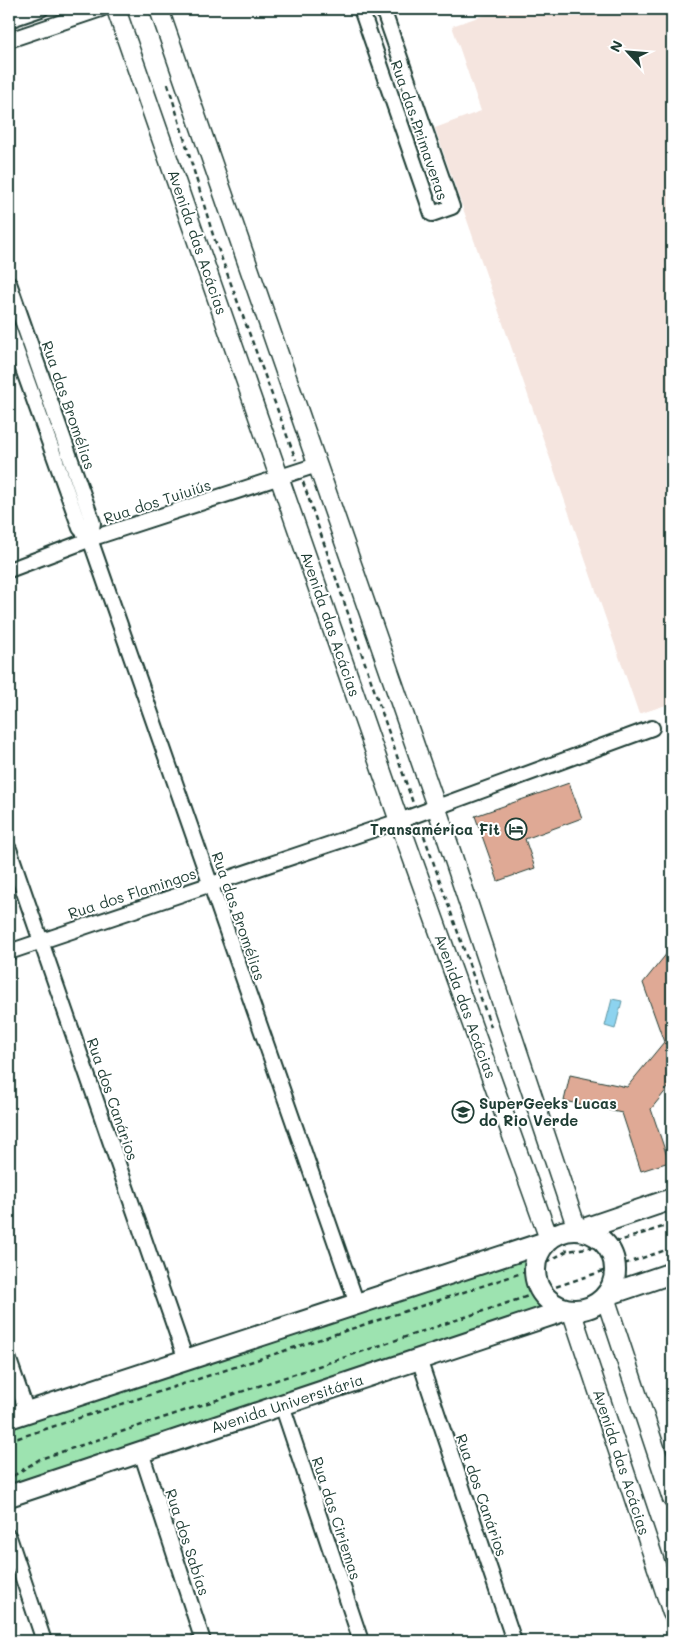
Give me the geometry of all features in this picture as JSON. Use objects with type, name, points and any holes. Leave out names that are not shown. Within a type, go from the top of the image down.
[{"type":"main road","points":[[18,1415],[672,1199]]},
{"type":"main road","points":[[568,1310],[550,1302],[541,1292],[535,1278],[534,1269],[540,1250],[563,1234],[596,1235],[607,1245],[614,1257],[615,1267],[614,1283],[606,1296]]},
{"type":"main road","points":[[606,1296],[672,1273]]},
{"type":"main road","name":"Avenida Universitária","points":[[9,1496],[568,1310],[590,1308],[606,1296]]},
{"type":"street","points":[[9,20],[41,9]]},
{"type":"street","points":[[9,40],[101,9]]},
{"type":"street","name":"Avenida das Acácias","points":[[116,9],[399,820],[563,1234]]},
{"type":"street","points":[[159,9],[436,806],[563,1234]]},
{"type":"street","name":"Rua das Primaveras","points":[[361,9],[432,214],[452,207],[383,9]]},
{"type":"street","name":"Rua das Bromélias","points":[[9,283],[93,523],[90,539]]},
{"type":"street","name":"Rua das Bromélias","points":[[9,330],[80,528],[90,539],[357,1304]]},
{"type":"street","name":"Rua dos Tuiuiús","points":[[9,570],[90,539],[317,465]]},
{"type":"street","name":"Rua dos Flamingos","points":[[9,952],[399,820],[652,728]]},
{"type":"street","name":"Rua dos Canários","points":[[9,849],[186,1360]]},
{"type":"street","points":[[606,1296],[672,1499]]},
{"type":"street","name":"Avenida das Acácias","points":[[568,1310],[672,1614]]},
{"type":"street","name":"Rua dos Canários","points":[[419,1359],[514,1641]]},
{"type":"street","points":[[9,1360],[18,1415]]},
{"type":"street","name":"Rua das Ciriemas","points":[[282,1405],[361,1641]]},
{"type":"street","name":"Rua dos Sabías","points":[[141,1452],[203,1641]]},
{"type":"street","points":[[9,1537],[44,1641]]},
{"type":"path","points":[[168,84],[214,235],[300,471],[491,1027]]},
{"type":"path","points":[[9,1442],[534,1269],[567,1251],[607,1245],[672,1224]]},
{"type":"path","points":[[563,1234],[567,1251]]},
{"type":"path","points":[[9,1478],[40,1460],[672,1248]]},
{"type":"shaded area","points":[[502,9],[672,9],[672,703],[639,714],[435,128],[481,111],[452,26]]},
{"type":"green space","points":[[527,1255],[529,1277],[533,1290],[541,1303],[547,1308],[9,1486],[9,1428]]},
{"type":"water","points":[[612,999],[622,1001],[615,1029],[605,1026]]},
{"type":"building","name":"Transamérica Fit","points":[[569,783],[582,818],[525,839],[535,868],[498,881],[475,816]]},
{"type":"building","points":[[672,947],[672,1083],[651,1109],[669,1162],[641,1171],[622,1113],[564,1101],[570,1075],[627,1087],[664,1042],[643,983]]},
{"type":"place","name":"Transamérica Fit","points":[[516,829]]},
{"type":"place","name":"SuperGeeks Lucas do Rio Verde","points":[[463,1112]]}]
